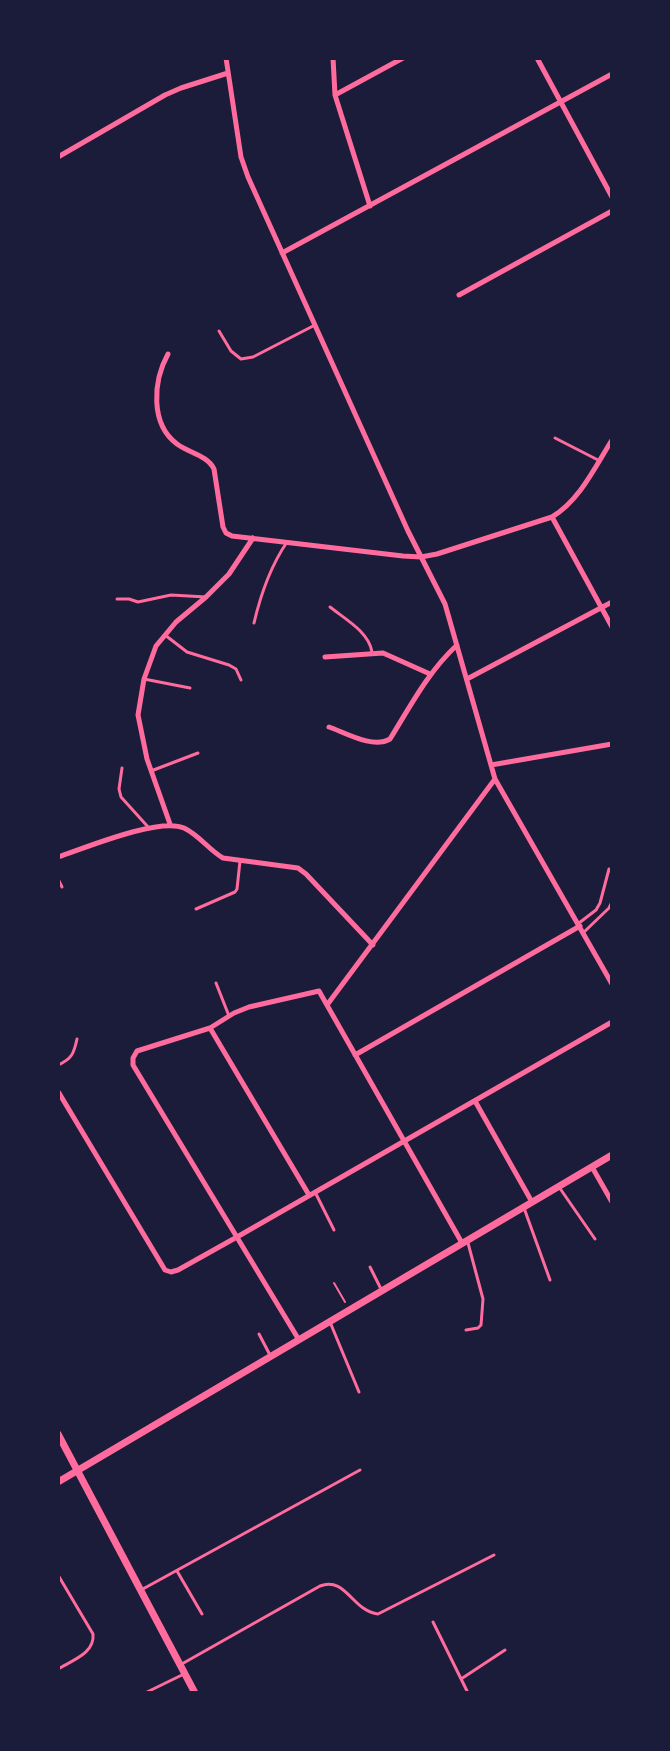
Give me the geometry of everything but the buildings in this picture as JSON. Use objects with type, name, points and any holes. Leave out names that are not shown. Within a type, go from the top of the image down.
[{"type":"street","points":[[226,58],[241,157],[248,177],[408,531],[445,604],[495,779],[612,984]]},
{"type":"street","points":[[333,58],[335,95],[370,206]]},
{"type":"street","points":[[335,95],[403,58]]},
{"type":"street","points":[[537,58],[612,197]]},
{"type":"street","points":[[58,157],[165,95],[228,73]]},
{"type":"street","points":[[282,253],[612,74]]},
{"type":"street","points":[[459,295],[612,211]]},
{"type":"street","points":[[168,354],[156,401],[161,421],[177,445],[211,463],[223,527],[232,536],[421,557],[552,517],[565,509],[575,497],[612,440]]},
{"type":"street","points":[[552,517],[612,627]]},
{"type":"street","points":[[170,824],[147,759],[138,715],[144,679],[156,646],[176,622],[229,574],[253,538]]},
{"type":"street","points":[[467,679],[612,602]]},
{"type":"street","points":[[329,727],[371,742],[390,739],[430,674],[457,645]]},
{"type":"street","points":[[325,657],[383,653],[430,674]]},
{"type":"street","points":[[491,765],[612,744]]},
{"type":"street","points":[[327,1005],[495,779]]},
{"type":"street","points":[[58,857],[170,824],[195,835],[223,858],[298,868],[373,945]]},
{"type":"street","points":[[355,1055],[581,927]]},
{"type":"street","points":[[299,1340],[133,1065],[137,1051],[210,1028],[229,1016],[257,1005],[319,991],[465,1242]]},
{"type":"street","points":[[59,1093],[165,1270],[171,1272],[612,1022]]},
{"type":"street","points":[[210,1028],[312,1194]]},
{"type":"street","points":[[475,1101],[532,1202]]},
{"type":"street","points":[[58,1482],[612,1155]]},
{"type":"street","points":[[592,1167],[612,1202]]},
{"type":"street","points":[[58,1434],[195,1693]]},
{"type":"lane","points":[[219,331],[231,351],[241,359],[253,357],[315,325]]},
{"type":"lane","points":[[555,438],[599,460]]},
{"type":"lane","points":[[254,623],[261,593],[275,560],[287,542]]},
{"type":"lane","points":[[117,599],[138,602],[171,595],[206,597]]},
{"type":"lane","points":[[330,607],[365,636],[373,654]]},
{"type":"lane","points":[[165,635],[187,652],[236,669],[241,680]]},
{"type":"lane","points":[[144,679],[190,688]]},
{"type":"lane","points":[[151,771],[198,753]]},
{"type":"lane","points":[[122,768],[121,797],[149,828]]},
{"type":"lane","points":[[196,909],[235,892],[240,861]]},
{"type":"lane","points":[[581,927],[600,903],[609,869]]},
{"type":"lane","points":[[58,879],[62,887]]},
{"type":"lane","points":[[581,927],[609,908],[612,902]]},
{"type":"lane","points":[[216,983],[229,1016]]},
{"type":"lane","points":[[58,1065],[74,1053],[77,1039]]},
{"type":"lane","points":[[559,1186],[595,1239]]},
{"type":"lane","points":[[312,1194],[334,1230]]},
{"type":"lane","points":[[523,1207],[550,1280]]},
{"type":"lane","points":[[465,1242],[483,1299],[481,1325],[466,1330]]},
{"type":"lane","points":[[370,1267],[382,1291]]},
{"type":"lane","points":[[330,1322],[359,1392]]},
{"type":"lane","points":[[259,1334],[271,1357]]},
{"type":"lane","points":[[141,1590],[360,1470]]},
{"type":"lane","points":[[180,1665],[329,1583],[338,1585],[369,1613],[378,1614],[494,1555]]},
{"type":"lane","points":[[177,1571],[202,1614]]},
{"type":"lane","points":[[58,1575],[94,1640],[88,1650],[58,1669]]},
{"type":"lane","points":[[433,1622],[468,1693]]},
{"type":"lane","points":[[461,1679],[505,1650]]},
{"type":"lane","points":[[145,1693],[184,1674]]},
{"type":"path","points":[[334,1283],[349,1310]]}]
